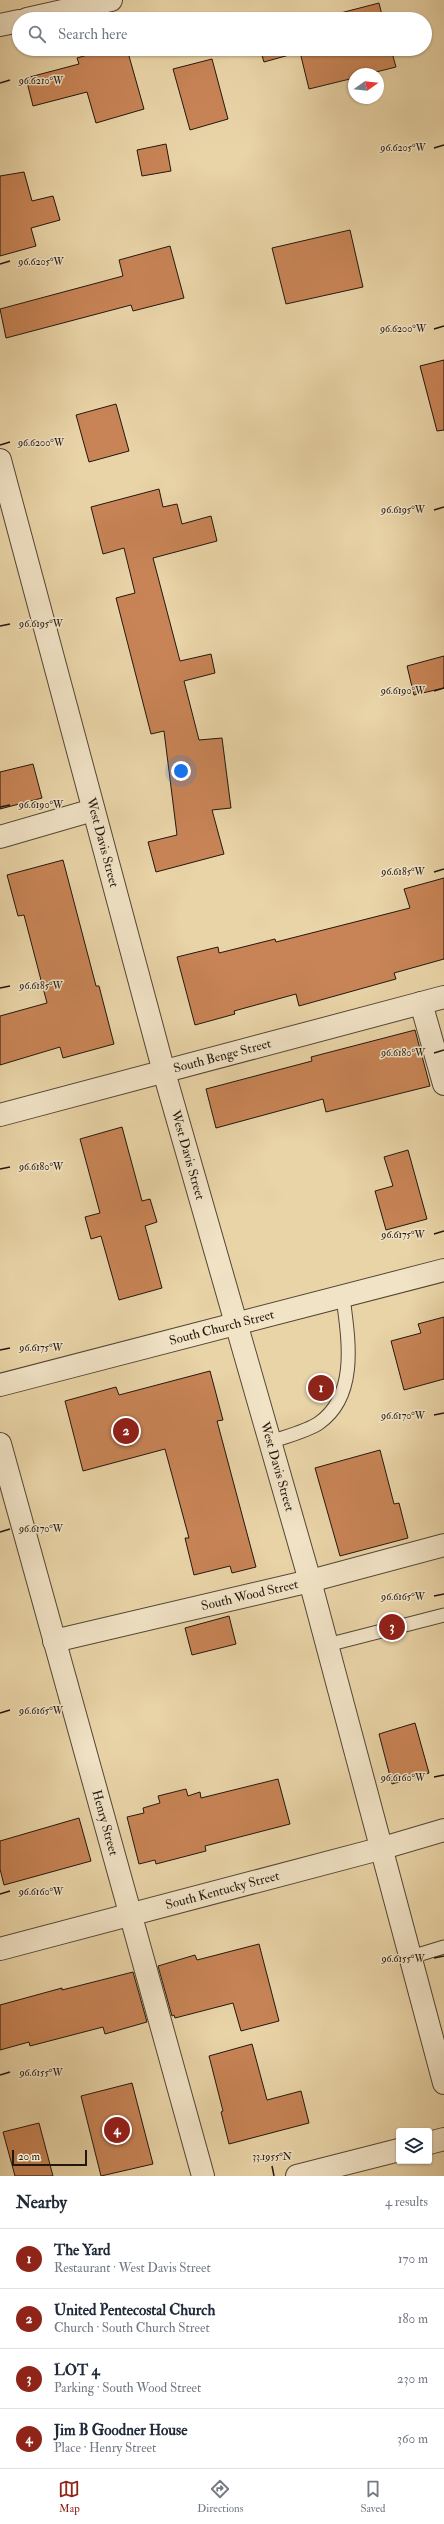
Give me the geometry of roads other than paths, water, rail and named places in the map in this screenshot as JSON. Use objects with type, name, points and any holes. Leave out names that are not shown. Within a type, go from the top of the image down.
[{"type":"street","points":[[58,12],[111,0]]},
{"type":"street","points":[[0,25],[12,22]]},
{"type":"street","name":"West Davis Street","points":[[0,460],[164,1072],[310,1581],[383,1848],[444,2083]]},
{"type":"street","points":[[0,838],[93,810]]},
{"type":"street","name":"South Benge Street","points":[[0,1115],[444,997]]},
{"type":"street","points":[[421,1003],[444,1084]]},
{"type":"street","name":"South Church Street","points":[[0,1385],[444,1270]]},
{"type":"street","name":"Henry Street","points":[[0,1444],[204,2176]]},
{"type":"street","name":"South Wood Street","points":[[54,1640],[310,1581],[444,1545]]},
{"type":"street","name":"South Kentucky Street","points":[[0,1949],[383,1848],[444,1830]]},
{"type":"street","points":[[432,2142],[444,2139]]},
{"type":"street","points":[[297,2176],[396,2151]]},
{"type":"lane","points":[[270,1442],[319,1424],[334,1406],[346,1385],[349,1347],[343,1296]]},
{"type":"lane","points":[[327,1645],[444,1615]]},
{"type":"lane","points":[[411,1957],[444,1947]]},
{"type":"place","name":"The Yard","points":[[321,1388]]},
{"type":"place","name":"United Pentecostal Church","points":[[126,1431]]},
{"type":"place","name":"LOT 4","points":[[392,1627]]},
{"type":"place","name":"Jim B Goodner House","points":[[117,2130]]}]
